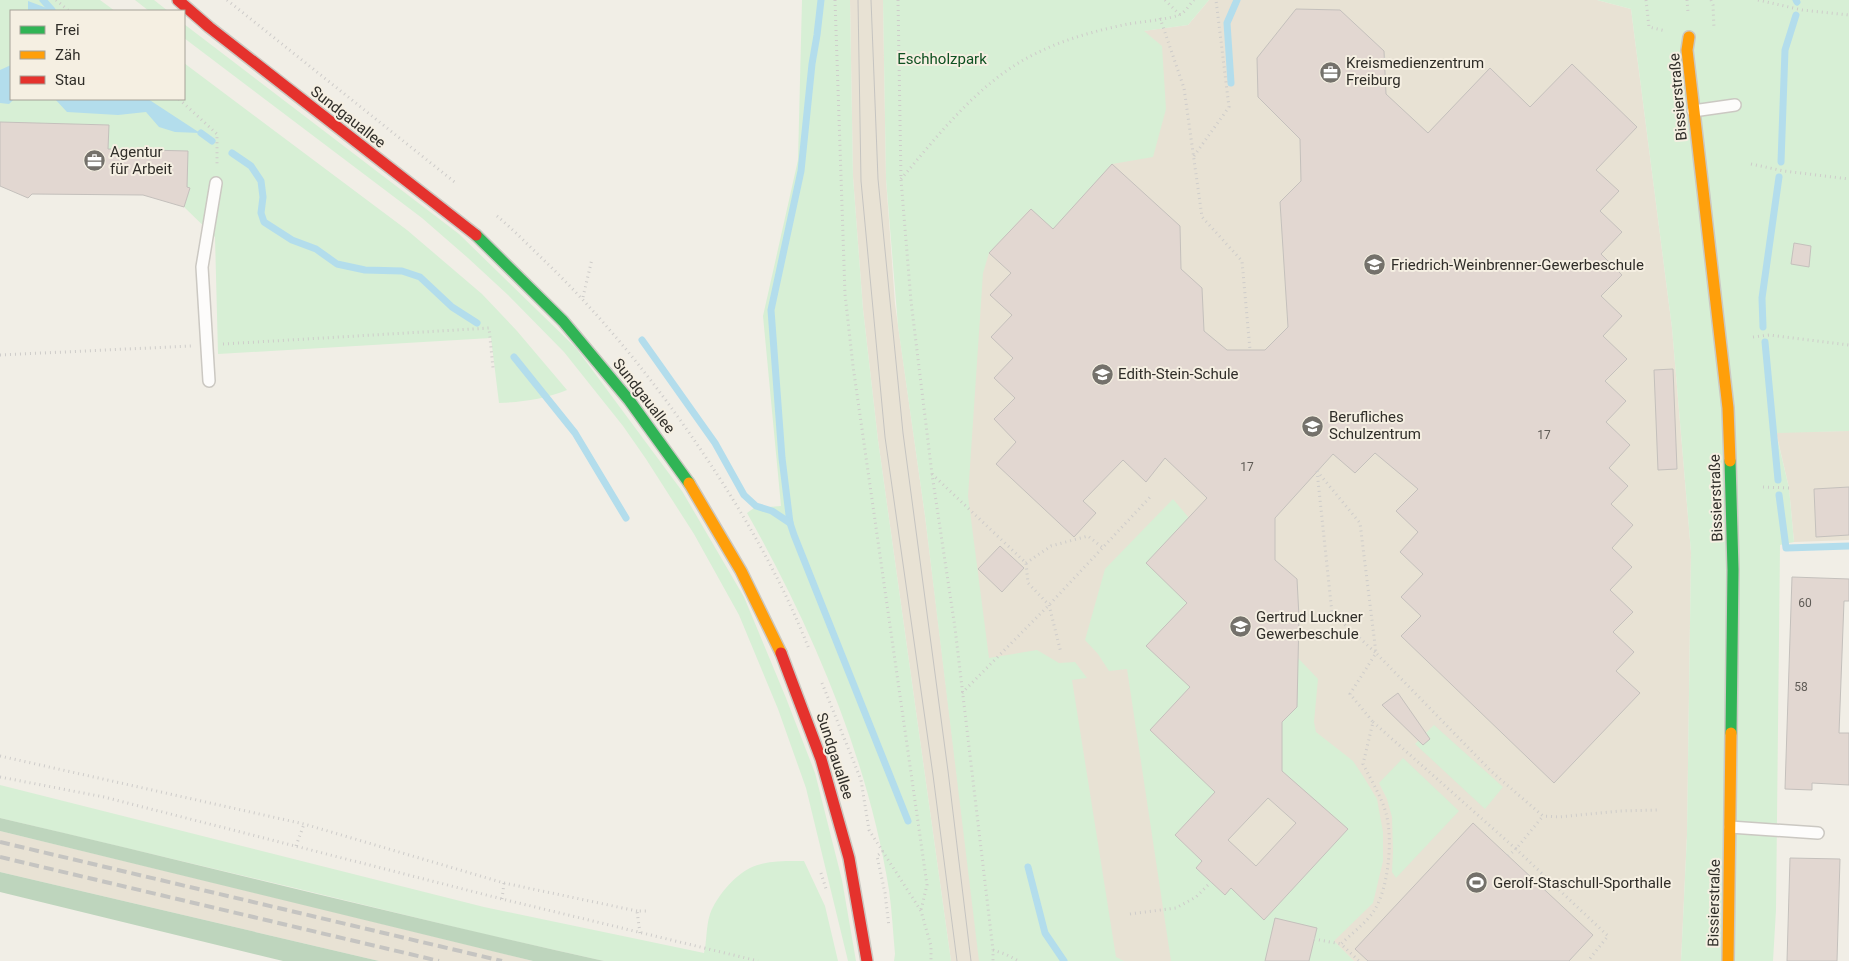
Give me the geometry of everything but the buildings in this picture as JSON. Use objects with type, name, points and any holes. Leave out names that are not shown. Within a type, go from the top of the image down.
[{"type":"street","name":"Sundgauallee","points":[[178,0],[209,27],[488,245],[568,327],[646,421],[708,513],[750,585],[800,699],[822,758],[839,818],[861,914],[867,961]]},
{"type":"street","name":"Bissierstraße","points":[[1689,38],[1687,50],[1693,111],[1728,408],[1733,570],[1728,961]]},
{"type":"lane","points":[[1693,111],[1735,105]]},
{"type":"lane","points":[[209,381],[202,267],[216,183]]},
{"type":"lane","points":[[1730,827],[1818,832]]},
{"type":"path","points":[[56,0],[68,10]]},
{"type":"path","points":[[835,0],[845,294],[853,366],[927,884],[921,910]]},
{"type":"path","points":[[898,0],[901,180],[911,301],[932,474],[955,628],[993,961]]},
{"type":"path","points":[[1165,0],[1180,15]]},
{"type":"path","points":[[901,180],[967,105],[1002,73],[1041,51],[1088,34],[1127,24],[1180,15],[1194,0]]},
{"type":"path","points":[[1194,156],[1229,107],[1216,0]]},
{"type":"path","points":[[1646,0],[1650,27],[1689,38]]},
{"type":"path","points":[[1758,0],[1802,10],[1849,14]]},
{"type":"path","points":[[1160,18],[1184,88],[1202,217],[1242,261],[1250,350]]},
{"type":"path","points":[[1384,58],[1396,61]]},
{"type":"path","points":[[180,100],[217,134],[216,183]]},
{"type":"path","points":[[1751,164],[1784,171],[1849,179]]},
{"type":"path","points":[[583,298],[592,259]]},
{"type":"path","points":[[222,344],[489,328],[494,368]]},
{"type":"path","points":[[1753,337],[1769,335],[1849,345]]},
{"type":"path","points":[[0,355],[206,345]]},
{"type":"path","points":[[1588,961],[1608,936],[1516,849],[1373,722],[1350,694],[1376,653],[1360,523],[1317,471],[1332,613],[1376,653],[1492,772],[1543,816],[1559,817],[1620,811],[1658,810]]},
{"type":"path","points":[[932,474],[1026,563],[1028,583],[1049,605],[1061,653]]},
{"type":"path","points":[[1763,487],[1789,488]]},
{"type":"path","points":[[962,693],[1049,605],[1152,496]]},
{"type":"path","points":[[1026,563],[1051,546],[1088,536],[1103,548]]},
{"type":"path","points":[[1299,617],[1332,613]]},
{"type":"path","points":[[1341,944],[1374,911],[1387,878],[1389,847],[1386,814],[1375,786],[1363,764],[1373,722]]},
{"type":"path","points":[[0,756],[304,824],[504,882],[637,911],[649,911]]},
{"type":"path","points":[[0,777],[104,797],[502,899],[758,961]]},
{"type":"path","points":[[1508,856],[1543,816]]},
{"type":"path","points":[[296,846],[304,824]]},
{"type":"path","points":[[890,935],[885,893],[877,856],[882,851],[921,910],[931,946],[931,961]]},
{"type":"path","points":[[502,899],[504,882]]},
{"type":"path","points":[[1130,914],[1176,908],[1196,897],[1211,882]]},
{"type":"path","points":[[637,911],[640,933]]},
{"type":"path","points":[[1314,939],[1341,944],[1359,961]]},
{"type":"path","points":[[993,950],[1019,961]]},
{"type":"shaded area","points":[[850,0],[883,0],[886,179],[895,304],[925,516],[980,961],[951,961],[878,440],[863,309],[853,177]]},
{"type":"shaded area","name":"Berufliches Schulzentrum","points":[[1209,0],[1597,0],[1631,9],[1672,328],[1691,552],[1687,835],[1681,961],[1057,961],[1015,940],[926,162],[1143,31],[1188,25]]},
{"type":"shaded area","points":[[1849,431],[1849,540],[1794,542],[1789,488],[1776,432]]},
{"type":"shaded area","points":[[0,831],[533,961],[379,961],[0,872]]},
{"type":"green space","points":[[0,0],[100,0],[114,10],[10,10],[10,100],[185,100],[185,64],[407,230],[482,294],[517,331],[567,390],[534,400],[499,403],[491,338],[218,354],[215,237],[184,207],[190,189],[183,186],[187,171],[188,151],[99,149],[108,145],[108,125],[0,122]]},
{"type":"green space","points":[[135,0],[154,0],[167,10],[148,10]]},
{"type":"green space","points":[[802,0],[850,0],[853,177],[863,309],[878,440],[951,961],[894,961],[890,898],[880,841],[852,743],[815,648],[794,602],[747,513],[754,508],[781,506],[763,316],[798,160]]},
{"type":"green space","name":"Eschholzpark","points":[[883,0],[1209,0],[1188,25],[1144,31],[1162,46],[1166,109],[1153,157],[1112,164],[1071,209],[1074,249],[1030,209],[989,253],[983,273],[968,496],[989,658],[1037,650],[1059,663],[1075,662],[1087,678],[1072,680],[1116,957],[1124,961],[979,961],[925,516],[898,326],[886,179]]},
{"type":"green space","points":[[1597,0],[1849,0],[1849,431],[1776,433],[1789,488],[1794,542],[1780,545],[1776,910],[1773,961],[1681,961],[1687,835],[1691,552],[1672,328],[1631,9]]},
{"type":"green space","points":[[185,25],[459,234],[576,348],[682,491],[744,597],[815,773],[842,880],[856,961],[848,961],[806,788],[778,709],[739,615],[694,534],[623,426],[564,352],[508,295],[422,218],[185,39]]},
{"type":"green space","points":[[1173,499],[1189,518],[1187,603],[1146,646],[1190,687],[1150,730],[1195,773],[1234,772],[1175,835],[1202,861],[1196,868],[1225,895],[1231,888],[1264,919],[1348,829],[1282,771],[1282,722],[1297,707],[1297,657],[1318,679],[1314,722],[1316,732],[1353,761],[1377,799],[1383,832],[1383,861],[1373,903],[1334,941],[1354,961],[1171,961],[1127,669],[1109,671],[1098,654],[1085,640],[1105,569]]},
{"type":"green space","points":[[1434,725],[1503,787],[1485,809],[1415,744]]},
{"type":"green space","points":[[1403,758],[1459,811],[1396,878],[1392,872],[1392,817],[1387,799],[1379,783]]},
{"type":"green space","points":[[0,785],[484,907],[704,953],[710,914],[717,900],[732,882],[756,865],[777,861],[804,861],[825,906],[838,961],[604,961],[479,933],[0,818]]},
{"type":"green space","points":[[0,818],[604,961],[533,961],[0,831]]},
{"type":"green space","points":[[0,872],[379,961],[283,961],[0,892]]},
{"type":"water","points":[[28,1],[52,10],[28,10]]},
{"type":"water","points":[[10,65],[10,100],[13,100],[9,104],[0,103],[0,70]]},
{"type":"water","points":[[56,100],[150,100],[200,133],[175,132],[159,127],[146,112],[118,115],[67,112]]},
{"type":"waterway","points":[[43,0],[52,10]]},
{"type":"waterway","points":[[821,0],[812,64],[801,171],[771,310],[782,458],[790,523],[794,535],[908,821]]},
{"type":"waterway","points":[[1231,83],[1227,23],[1237,0]]},
{"type":"waterway","points":[[1781,162],[1785,50],[1796,15]]},
{"type":"waterway","points":[[201,133],[212,141]]},
{"type":"waterway","points":[[232,153],[251,166],[261,181],[263,197],[261,213],[264,222],[292,240],[316,249],[337,264],[365,270],[402,271],[420,277],[452,307],[477,323]]},
{"type":"waterway","points":[[1763,327],[1762,298],[1779,177]]},
{"type":"waterway","points":[[642,340],[715,443],[744,495],[756,506],[772,511],[790,523]]},
{"type":"waterway","points":[[1765,342],[1778,480]]},
{"type":"waterway","points":[[514,357],[575,433],[626,518]]},
{"type":"waterway","points":[[1779,495],[1786,548],[1849,546]]},
{"type":"waterway","points":[[1028,867],[1045,933],[1064,961]]},
{"type":"tram line","points":[[858,0],[861,181],[885,437],[933,775],[957,961]]},
{"type":"tram line","points":[[871,0],[878,179],[903,433],[971,961]]},
{"type":"railway","points":[[0,842],[502,961]]},
{"type":"railway","points":[[0,857],[439,961]]},
{"type":"traffic: fast","points":[[476,235],[563,321],[629,400],[689,483]]},
{"type":"traffic: fast","points":[[1730,461],[1733,570],[1731,733]]},
{"type":"traffic: slow","points":[[1689,37],[1687,50],[1728,408],[1730,461]]},
{"type":"traffic: slow","points":[[689,483],[741,571],[781,653]]},
{"type":"traffic: slow","points":[[1728,961],[1731,733]]},
{"type":"traffic: jam","points":[[178,0],[209,27],[476,235]]},
{"type":"traffic: jam","points":[[781,653],[821,759],[849,858],[867,961]]},
{"type":"place","name":"Kreismedienzentrum Freiburg","points":[[1330,72]]},
{"type":"place","name":"Agentur für Arbeit","points":[[94,161]]},
{"type":"place","name":"Friedrich-Weinbrenner-Gewerbeschule","points":[[1375,265]]},
{"type":"place","name":"Edith-Stein-Schule","points":[[1102,374]]},
{"type":"place","name":"Berufliches Schulzentrum","points":[[1313,426]]},
{"type":"place","name":"Gertrud Luckner Gewerbeschule","points":[[1240,626]]},
{"type":"place","name":"Gerolf-Staschull-Sporthalle","points":[[1477,883]]}]
